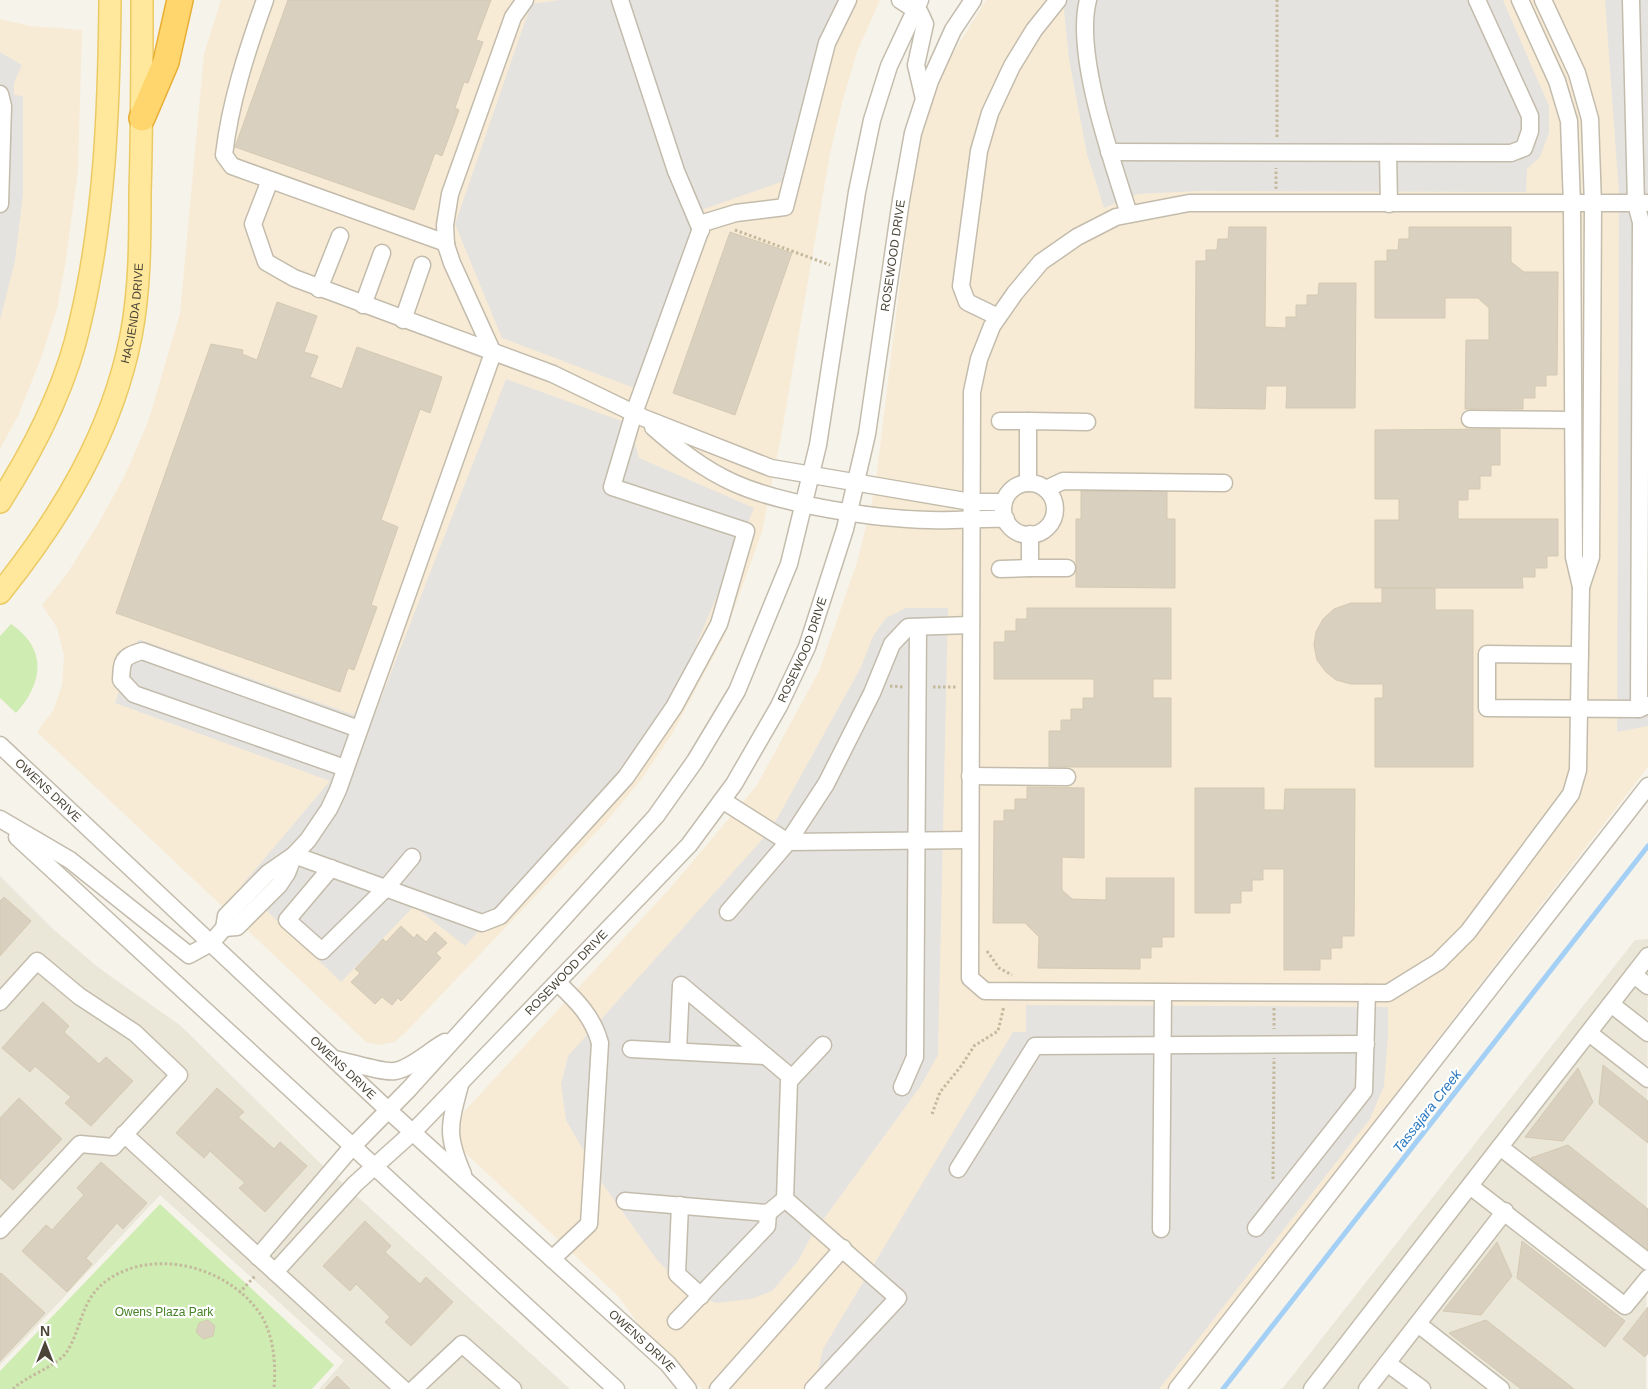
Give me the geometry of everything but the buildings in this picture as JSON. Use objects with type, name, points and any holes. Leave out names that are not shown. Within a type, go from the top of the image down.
[{"type":"highway","points":[[142,118],[166,62],[180,0]]},
{"type":"main road","points":[[0,502],[19,472],[44,425],[62,380],[80,325],[99,217],[110,0]]},
{"type":"main road","name":"HACIENDA DRIVE","points":[[0,593],[33,551],[65,504],[92,452],[114,396],[131,337],[139,286],[142,0]]},
{"type":"street","points":[[265,0],[250,43],[226,138],[224,155],[232,166],[446,243]]},
{"type":"street","points":[[0,820],[70,860],[190,955],[211,943],[224,928],[226,916],[268,873],[294,855],[319,826],[329,809],[345,768],[493,354],[452,263],[446,243],[445,225],[450,194],[513,17],[525,0]]},
{"type":"street","points":[[620,0],[676,171],[702,228]]},
{"type":"street","points":[[294,855],[482,923],[500,916],[626,777],[674,707],[719,624],[746,531],[612,487],[639,415],[703,223],[736,213],[785,208],[827,44],[848,0]]},
{"type":"street","points":[[900,0],[917,4]]},
{"type":"street","name":"ROSEWOOD DRIVE","points":[[267,1265],[413,1132],[689,845],[722,800],[753,752],[779,706],[807,647],[842,542],[856,483],[867,434],[904,180],[913,132],[924,98],[953,30],[973,0]]},
{"type":"street","points":[[998,318],[967,302],[962,286],[978,151],[990,114],[1012,66],[1034,30],[1058,0]]},
{"type":"street","points":[[1088,0],[1084,16],[1089,62],[1109,152],[1129,214]]},
{"type":"street","points":[[1109,152],[1511,153],[1524,148],[1530,131],[1530,116],[1477,0]]},
{"type":"street","points":[[1520,0],[1557,81],[1569,121],[1572,205],[1574,558],[1581,587],[1578,770],[1571,794],[1468,932],[1438,962],[1388,993],[1007,993],[985,991],[970,978],[972,392],[979,360],[992,326],[1041,262],[1077,237],[1116,217],[1189,202],[1572,205],[1642,204]]},
{"type":"street","points":[[1543,0],[1577,73],[1590,119],[1593,205],[1591,558],[1581,587]]},
{"type":"street","points":[[1580,655],[1487,654],[1487,708],[1643,707],[1642,204],[1631,0]]},
{"type":"street","points":[[917,4],[925,24],[916,65],[924,98]]},
{"type":"street","points":[[267,1265],[352,1147],[458,1035],[656,816],[695,762],[738,691],[764,630],[788,564],[818,445],[857,192],[872,120],[889,66],[917,4]]},
{"type":"street","points":[[0,94],[3,106],[0,198]]},
{"type":"street","points":[[1388,153],[1389,204]]},
{"type":"street","points":[[270,180],[253,224],[266,262],[294,278],[319,289],[576,384],[639,415],[757,463],[856,483],[1006,519]]},
{"type":"street","points":[[319,289],[340,236]]},
{"type":"street","points":[[364,305],[382,253]]},
{"type":"street","points":[[403,320],[422,265]]},
{"type":"street","points":[[639,415],[675,447],[719,475],[735,483],[778,498],[849,512],[954,521],[971,510],[1004,502]]},
{"type":"street","points":[[1470,419],[1573,420]]},
{"type":"street","points":[[1000,421],[1087,422]]},
{"type":"street","points":[[1028,421],[1028,483]]},
{"type":"street","points":[[1046,489],[1062,481],[1224,483]]},
{"type":"street","points":[[1028,483],[1037,484],[1046,489],[1052,496],[1055,505],[1051,524],[1043,530],[1030,534],[1015,530],[1006,519],[1004,502],[1009,493],[1017,486],[1028,483]]},
{"type":"street","points":[[1030,534],[1030,568]]},
{"type":"street","points":[[1000,569],[1067,568]]},
{"type":"street","points":[[728,912],[788,842],[826,784],[872,693],[892,644],[908,627],[970,625]]},
{"type":"street","points":[[902,1087],[915,1057],[918,627]]},
{"type":"street","points":[[345,768],[134,694],[121,680],[122,663],[127,656],[142,651],[359,729]]},
{"type":"street","name":"OWENS DRIVE","points":[[0,745],[388,1110],[668,1364],[688,1389]]},
{"type":"street","points":[[970,776],[1067,777]]},
{"type":"street","points":[[1177,1389],[1648,786]]},
{"type":"street","points":[[722,800],[788,842],[970,840]]},
{"type":"street","points":[[0,820],[616,1389]]},
{"type":"street","points":[[331,868],[287,920],[322,951],[386,888],[412,857]]},
{"type":"street","points":[[1312,1389],[1648,956]]},
{"type":"street","points":[[0,1002],[37,961],[79,996],[135,1033],[179,1075],[113,1147],[80,1144],[0,1230]]},
{"type":"street","points":[[1634,975],[1648,986]]},
{"type":"street","points":[[552,1259],[589,1224],[600,1042],[596,1025],[579,1003],[558,983]]},
{"type":"street","points":[[678,1051],[681,985],[792,1078]]},
{"type":"street","points":[[1161,1229],[1162,993]]},
{"type":"street","points":[[1256,1228],[1364,1091],[1367,993]]},
{"type":"street","points":[[1611,1004],[1648,1033]]},
{"type":"street","points":[[1589,1033],[1648,1079]]},
{"type":"street","points":[[335,1060],[364,1065],[381,1071],[397,1071],[458,1035]]},
{"type":"street","points":[[958,1169],[1035,1046],[1366,1044]]},
{"type":"street","points":[[786,1199],[789,1081],[823,1045]]},
{"type":"street","points":[[630,1049],[766,1056]]},
{"type":"street","points":[[461,1083],[451,1117],[450,1130],[451,1144],[466,1181]]},
{"type":"street","points":[[124,1134],[403,1389]]},
{"type":"street","points":[[1500,1147],[1648,1262]]},
{"type":"street","points":[[1470,1186],[1505,1211],[1625,1306],[1648,1278]]},
{"type":"street","points":[[625,1201],[768,1212],[786,1199]]},
{"type":"street","points":[[786,1199],[898,1298],[813,1389]]},
{"type":"street","points":[[680,1205],[677,1274],[701,1296]]},
{"type":"street","points":[[1367,1389],[1505,1211]]},
{"type":"street","points":[[676,1322],[767,1226],[768,1212]]},
{"type":"street","points":[[718,1389],[843,1248]]},
{"type":"street","points":[[1418,1324],[1501,1389]]},
{"type":"street","points":[[414,1389],[462,1344],[513,1389]]},
{"type":"street","points":[[1387,1363],[1422,1389]]},
{"type":"path","points":[[1276,203],[1277,0]]},
{"type":"path","points":[[702,228],[731,229],[845,270]]},
{"type":"path","points":[[986,949],[988,955],[999,968],[1015,976]]},
{"type":"path","points":[[932,1114],[940,1092],[974,1046],[998,1031],[1007,993],[1007,972]]},
{"type":"path","points":[[1273,1183],[1274,993]]},
{"type":"path","points":[[13,1389],[68,1351],[90,1298],[108,1280],[119,1273],[142,1266],[158,1264],[188,1266],[218,1278],[239,1293],[260,1315],[270,1337],[275,1366],[274,1389]]},
{"type":"path","points":[[239,1293],[267,1265]]},
{"type":"shaded area","points":[[221,0],[880,0],[857,52],[842,103],[830,154],[781,437],[762,532],[724,637],[672,734],[641,780],[606,822],[406,1032],[394,1042],[379,1045],[366,1042],[37,732],[54,709],[62,684],[64,656],[57,628],[42,605],[68,572],[97,526],[125,475],[149,419],[180,313],[204,54]]},
{"type":"shaded area","points":[[560,0],[839,0],[784,181],[704,209],[649,348],[637,389],[502,338],[455,224],[531,4]]},
{"type":"shaded area","points":[[986,0],[1648,0],[1648,767],[1167,1389],[702,1389],[640,1326],[617,1295],[461,1149],[458,1118],[672,886],[757,785],[820,669],[858,559],[875,488],[911,192],[923,125],[949,60]]},
{"type":"shaded area","points":[[1063,0],[1503,0],[1549,106],[1549,133],[1540,157],[1527,169],[1526,192],[1199,191],[1138,194],[1104,208],[1087,154],[1069,59]]},
{"type":"shaded area","points":[[1605,0],[1648,0],[1648,726],[1617,732],[1619,194]]},
{"type":"shaded area","points":[[0,19],[31,26],[82,30],[78,171],[57,309],[41,358],[18,416],[0,449]]},
{"type":"shaded area","points":[[0,52],[22,65],[14,83],[14,95],[23,96],[23,194],[15,261],[0,320]]},
{"type":"shaded area","points":[[506,379],[630,424],[639,458],[754,508],[681,681],[613,782],[465,946],[414,906],[341,982],[241,886],[330,781],[115,703],[138,639],[372,721]]},
{"type":"shaded area","points":[[906,608],[948,608],[938,1055],[920,1087],[812,1235],[798,1261],[772,1291],[751,1299],[716,1303],[691,1294],[657,1260],[602,1183],[566,1120],[561,1084],[568,1056],[760,842],[778,817],[861,667],[873,636],[886,618]]},
{"type":"shaded area","points":[[0,876],[54,930],[99,968],[181,1026],[319,1162],[570,1389],[319,1389],[344,1361],[160,1195],[0,1365]]},
{"type":"shaded area","points":[[1648,939],[1646,1389],[1282,1389],[1635,940]]},
{"type":"shaded area","points":[[1026,1005],[1388,1007],[1388,1037],[1384,1086],[1370,1119],[1159,1389],[820,1389],[817,1376],[823,1349],[1013,1032],[1026,1032]]},
{"type":"green space","points":[[11,624],[31,644],[36,655],[38,667],[32,690],[16,713],[0,698],[0,636]]},
{"type":"green space","name":"Owens Plaza Park","points":[[160,1204],[334,1365],[312,1389],[0,1389],[0,1371]]},
{"type":"waterway","name":"Tassajara Creek","points":[[1223,1389],[1648,846]]}]
